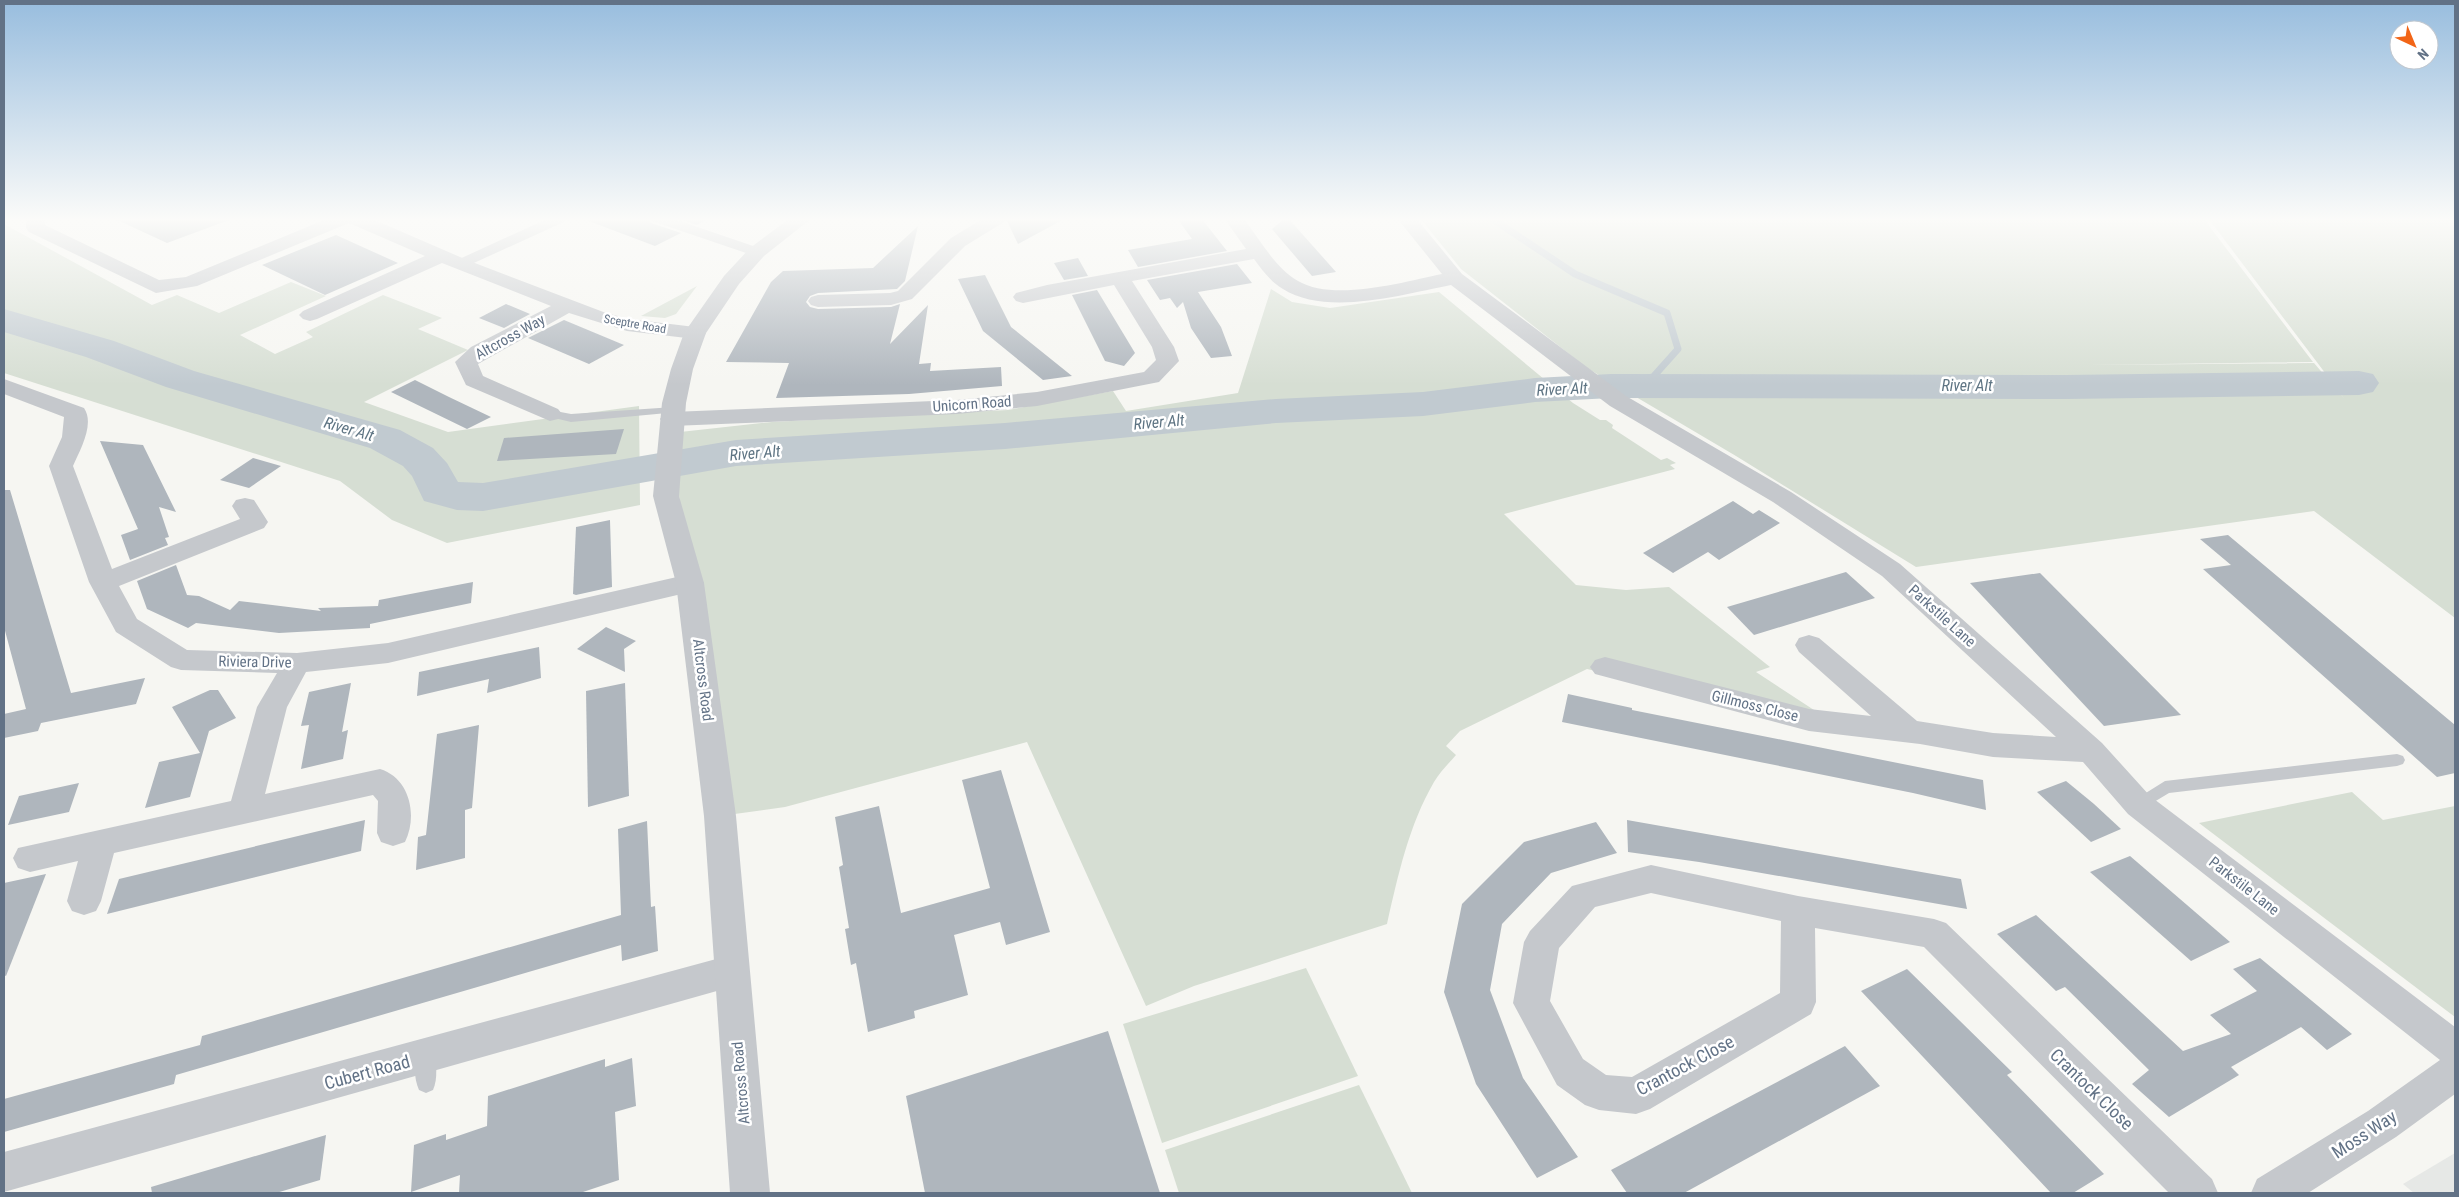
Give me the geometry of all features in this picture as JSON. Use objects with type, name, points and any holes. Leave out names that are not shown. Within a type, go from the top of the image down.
[{"type":"street","points":[[129,274],[156,287],[190,282],[210,274]]},
{"type":"street","points":[[310,315],[415,274]]},
{"type":"street","name":"Sceptre Road","points":[[486,274],[566,306],[627,325],[695,333]]},
{"type":"street","name":"Altcross Road","points":[[737,274],[695,333],[682,369],[673,416],[666,496],[690,583],[720,816],[750,1193]]},
{"type":"street","points":[[818,301],[891,299],[905,295],[926,274]]},
{"type":"street","points":[[1023,297],[1142,274]]},
{"type":"street","points":[[1279,274],[1288,284],[1302,291],[1322,296],[1340,297],[1455,278]]},
{"type":"street","name":"Parkstile Lane","points":[[1452,274],[1618,401],[1782,497],[1891,570],[2091,751],[2139,805],[2455,1049]]},
{"type":"street","name":"Unicorn Road","points":[[673,416],[957,407],[1037,399],[1151,376],[1168,361],[1163,347],[1120,278]]},
{"type":"street","name":"Altcross Way","points":[[550,414],[474,380],[466,362],[479,352],[566,306]]},
{"type":"street","name":"Riviera Drive","points":[[4,386],[76,413],[74,437],[61,466],[103,582],[126,625],[180,660],[297,663],[388,653],[690,583]]},
{"type":"street","points":[[103,582],[255,522],[245,506]]},
{"type":"street","points":[[1809,645],[1908,731]]},
{"type":"street","points":[[245,810],[272,707],[297,663]]},
{"type":"street","name":"Gillmoss Close","points":[[1605,668],[1809,720],[1908,731],[1993,745],[2091,751]]},
{"type":"street","points":[[30,858],[380,781],[394,798],[393,833]]},
{"type":"street","points":[[84,901],[100,843]]},
{"type":"street","name":"Crantock Close","points":[[1798,910],[1798,1002],[1636,1096],[1599,1092],[1570,1072],[1531,1003],[1542,942],[1584,896],[1651,879],[1798,910],[1934,934],[2198,1193]]},
{"type":"street","name":"Cubert Road","points":[[4,1172],[425,1070],[731,971]]},
{"type":"street","name":"Moss Way","points":[[2271,1193],[2382,1124],[2455,1072]]},
{"type":"lane","points":[[550,414],[571,418],[673,416]]},
{"type":"lane","points":[[2139,805],[2165,787],[2397,760]]},
{"type":"shaded area","points":[[4,274],[95,274],[152,305],[177,295],[219,313],[291,282],[326,296],[240,335],[275,354],[313,337],[306,332],[383,295],[442,318],[418,329],[468,350],[364,402],[448,432],[639,406],[640,505],[447,543],[392,520],[340,481],[4,373]]},
{"type":"shaded area","points":[[1467,274],[2246,274],[2313,362],[2087,365],[2314,363],[2344,398],[2250,274],[2455,274],[2455,618],[2314,511],[1916,567],[1736,456],[1587,368]]},
{"type":"shaded area","points":[[697,286],[676,314],[665,318],[641,316]]},
{"type":"shaded area","points":[[1271,289],[1292,302],[1330,308],[1439,292],[1573,403],[1600,420],[1606,420],[1613,425],[1612,428],[1661,460],[1667,458],[1676,463],[1670,465],[1675,469],[1504,514],[1576,585],[1626,590],[1669,587],[1770,667],[1756,672],[1840,727],[1587,669],[1460,731],[1446,746],[1456,755],[1434,782],[1418,815],[1400,869],[1387,924],[1194,986],[1146,1006],[1027,742],[785,807],[720,816],[671,433],[772,422],[1008,410],[1113,391],[1126,411],[1238,393]]},
{"type":"shaded area","points":[[2352,792],[2383,820],[2455,806],[2455,1017],[2199,823]]},
{"type":"shaded area","points":[[1306,968],[1358,1076],[1162,1143],[1123,1024]]},
{"type":"shaded area","points":[[1359,1085],[1412,1193],[1179,1193],[1165,1150]]},
{"type":"shaded area","points":[[2455,1153],[2455,1193],[2414,1193],[2403,1184]]},
{"type":"building","points":[[281,274],[373,274],[325,295]]},
{"type":"building","points":[[780,274],[907,274],[905,281],[897,289],[818,293],[810,296],[806,302],[810,307],[818,309],[891,307],[900,304],[890,344],[928,305],[919,364],[931,363],[930,371],[1001,367],[1002,386],[909,394],[776,398],[789,363],[726,362],[771,282]]},
{"type":"building","points":[[1060,274],[1087,274],[1088,276],[1064,280]]},
{"type":"building","points":[[1182,274],[1245,274],[1252,283],[1198,292],[1221,327],[1232,356],[1211,358],[1191,328],[1183,302],[1177,308],[1170,298],[1160,300],[1147,280]]},
{"type":"building","points":[[1310,274],[1325,274],[1312,276]]},
{"type":"building","points":[[985,275],[1011,327],[1072,376],[1043,380],[983,331],[958,279]]},
{"type":"building","points":[[1097,290],[1135,353],[1124,366],[1105,361],[1072,295]]},
{"type":"building","points":[[506,304],[530,314],[504,328],[479,318]]},
{"type":"building","points":[[564,320],[624,345],[589,364],[528,338]]},
{"type":"building","points":[[415,380],[491,417],[467,429],[391,392]]},
{"type":"building","points":[[624,429],[616,454],[497,461],[504,438]]},
{"type":"building","points":[[100,441],[143,445],[176,512],[159,507],[169,537],[165,538],[168,545],[130,560],[121,535],[138,529]]},
{"type":"building","points":[[253,458],[281,466],[249,488],[220,480]]},
{"type":"building","points":[[4,490],[10,490],[71,693],[145,678],[136,704],[41,723],[38,731],[4,738],[4,714],[26,709],[4,627]]},
{"type":"building","points":[[1733,501],[1753,514],[1759,510],[1780,523],[1719,560],[1708,552],[1673,573],[1643,553]]},
{"type":"building","points":[[610,520],[612,587],[576,595],[573,594],[576,527]]},
{"type":"building","points":[[2228,535],[2455,725],[2455,773],[2437,777],[2203,569],[2231,565],[2200,539]]},
{"type":"building","points":[[176,565],[187,595],[199,596],[230,610],[239,601],[321,611],[318,608],[378,606],[379,600],[473,582],[471,603],[370,624],[370,628],[279,633],[196,623],[188,628],[147,609],[137,581]]},
{"type":"building","points":[[1846,572],[1875,598],[1754,635],[1727,607]]},
{"type":"building","points":[[2040,573],[2181,715],[2104,726],[1970,583]]},
{"type":"building","points":[[606,627],[636,641],[624,649],[625,672],[577,649]]},
{"type":"building","points":[[539,647],[541,678],[487,693],[489,679],[417,696],[419,672]]},
{"type":"building","points":[[351,683],[342,732],[348,730],[343,759],[301,769],[309,725],[301,726],[309,692]]},
{"type":"building","points":[[625,683],[629,796],[588,807],[586,691]]},
{"type":"building","points":[[210,690],[218,690],[236,718],[209,731],[190,797],[145,808],[159,762],[200,753],[172,707]]},
{"type":"building","points":[[1568,694],[1632,708],[1632,710],[1983,780],[1986,810],[1913,793],[1562,722]]},
{"type":"building","points":[[479,725],[472,808],[465,810],[465,858],[416,870],[418,837],[426,835],[437,734]]},
{"type":"building","points":[[1001,770],[1050,932],[1006,945],[1000,922],[954,935],[968,995],[914,1011],[915,1018],[868,1032],[856,963],[851,965],[845,929],[849,928],[839,867],[843,865],[835,817],[879,806],[901,913],[990,888],[962,780]]},
{"type":"building","points":[[2066,781],[2121,829],[2091,842],[2037,792]]},
{"type":"building","points":[[79,783],[69,812],[8,825],[19,796]]},
{"type":"building","points":[[365,820],[361,851],[107,914],[119,879]]},
{"type":"building","points":[[1627,820],[1961,879],[1967,909],[1699,862],[1628,852]]},
{"type":"building","points":[[647,821],[651,907],[655,906],[658,951],[622,961],[621,945],[176,1075],[174,1084],[4,1132],[4,1099],[200,1045],[202,1036],[621,915],[618,829]]},
{"type":"building","points":[[1596,822],[1617,853],[1551,873],[1502,924],[1490,990],[1523,1078],[1578,1157],[1537,1178],[1476,1084],[1444,992],[1462,904],[1524,842]]},
{"type":"building","points":[[2130,856],[2230,942],[2191,961],[2090,872]]},
{"type":"building","points":[[46,874],[6,976],[4,975],[4,883]]},
{"type":"building","points":[[2036,915],[2183,1051],[2231,1034],[2210,1015],[2257,991],[2233,969],[2260,958],[2352,1034],[2327,1050],[2301,1027],[2231,1067],[2239,1075],[2169,1117],[2132,1084],[2149,1070],[2065,987],[2056,991],[1997,934]]},
{"type":"building","points":[[1907,969],[2012,1072],[2007,1075],[2104,1174],[2073,1193],[2051,1193],[1861,991]]},
{"type":"building","points":[[1108,1031],[1160,1193],[925,1193],[906,1096]]},
{"type":"building","points":[[1845,1046],[1880,1086],[1684,1193],[1627,1193],[1611,1170]]},
{"type":"building","points":[[632,1058],[636,1106],[615,1112],[619,1180],[580,1193],[459,1193],[460,1175],[411,1192],[414,1145],[446,1134],[446,1140],[487,1126],[488,1096],[605,1059],[605,1067]]},
{"type":"building","points":[[326,1135],[320,1180],[276,1193],[152,1193],[151,1187]]},
{"type":"waterway","points":[[1575,274],[1667,313],[1678,349],[1653,377],[1611,386]]},
{"type":"waterway","name":"River Alt","points":[[4,320],[100,349],[180,379],[385,439],[418,457],[432,472],[440,491],[457,496],[483,497],[736,453],[1005,436],[1276,411],[1423,404],[1535,390],[1611,386],[2066,387],[2359,383]]}]
